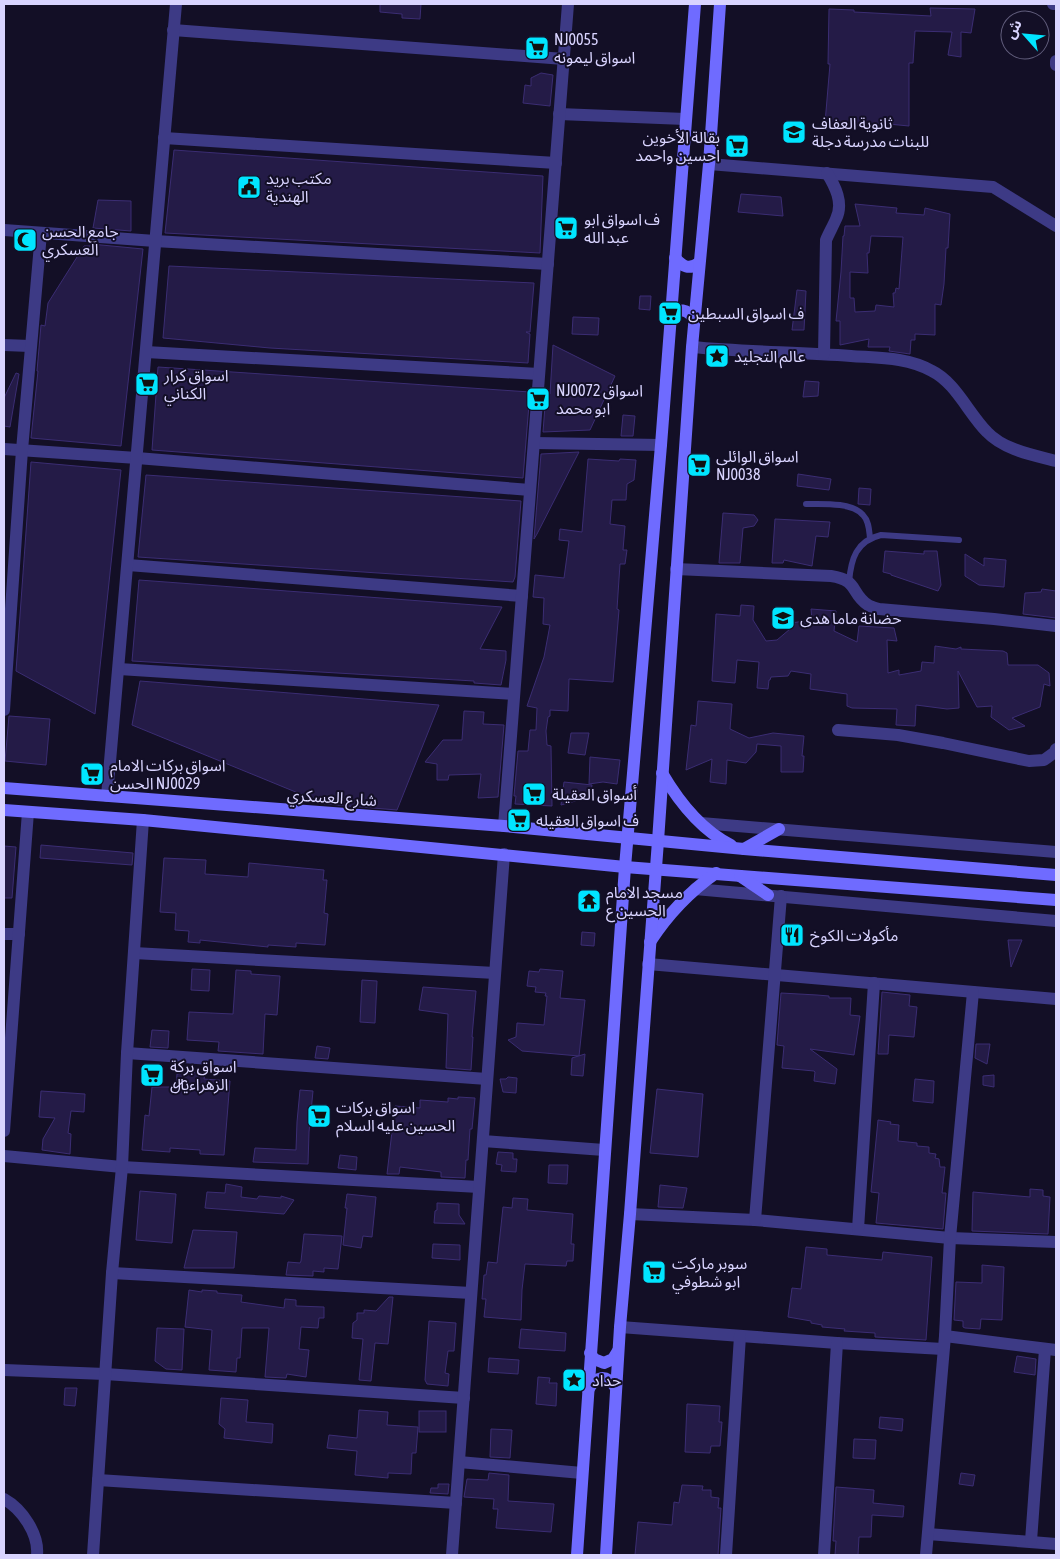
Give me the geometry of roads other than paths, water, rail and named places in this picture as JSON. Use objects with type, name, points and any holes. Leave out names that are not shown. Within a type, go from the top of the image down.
[{"type":"main road","points":[[577,1555],[627,838],[661,445],[695,4]]},
{"type":"main road","points":[[606,1555],[618,1352],[658,841],[694,319],[709,164],[720,4]]},
{"type":"main road","points":[[675,258],[685,267],[690,268],[700,263]]},
{"type":"main road","points":[[671,317],[674,313],[683,310],[688,312],[694,319]]},
{"type":"main road","points":[[662,773],[682,804],[723,841],[741,848],[779,829]]},
{"type":"main road","name":"شارع العسكري","points":[[4,788],[504,826],[1056,875]]},
{"type":"main road","points":[[4,810],[143,820],[625,867],[1056,900]]},
{"type":"main road","points":[[649,944],[660,926],[674,909],[695,889],[716,873]]},
{"type":"main road","points":[[738,875],[774,896]]},
{"type":"main road","points":[[590,1353],[594,1359],[604,1363],[614,1360],[618,1352]]},
{"type":"main road","points":[[588,1391],[592,1383],[598,1378],[607,1379],[616,1388]]},
{"type":"street","points":[[107,796],[176,4]]},
{"type":"street","points":[[504,826],[568,4]]},
{"type":"street","points":[[173,30],[564,59]]},
{"type":"street","points":[[560,114],[685,119]]},
{"type":"street","points":[[164,138],[556,162]]},
{"type":"street","points":[[709,164],[993,187],[1056,226]]},
{"type":"street","points":[[824,354],[826,240],[836,218],[839,202],[833,182],[827,173]]},
{"type":"street","points":[[4,230],[155,241],[548,264]]},
{"type":"street","points":[[4,710],[9,562],[22,450],[41,233]]},
{"type":"street","points":[[4,345],[30,346]]},
{"type":"street","points":[[692,347],[895,359],[914,363],[944,378],[988,433],[1002,444],[1056,461]]},
{"type":"street","points":[[146,352],[539,374]]},
{"type":"street","points":[[534,443],[661,445]]},
{"type":"street","points":[[4,449],[530,490]]},
{"type":"street","points":[[128,565],[522,596]]},
{"type":"street","points":[[676,569],[831,576],[850,582],[868,605],[880,609],[994,618],[1056,626]]},
{"type":"street","points":[[119,669],[514,694]]},
{"type":"street","points":[[838,730],[898,735],[1029,761],[1044,760],[1056,752],[1056,749]]},
{"type":"street","points":[[4,1131],[7,1054],[19,934],[28,812]]},
{"type":"street","points":[[93,1555],[112,1273],[122,1166],[127,1053],[143,820]]},
{"type":"street","points":[[701,823],[1056,852]]},
{"type":"street","points":[[452,1555],[504,854]]},
{"type":"street","points":[[695,889],[1056,921]]},
{"type":"street","points":[[755,1220],[774,974],[774,896]]},
{"type":"street","points":[[4,934],[19,934]]},
{"type":"street","points":[[134,952],[495,973]]},
{"type":"street","points":[[648,964],[1056,998]]},
{"type":"street","points":[[858,1229],[874,983]]},
{"type":"street","points":[[926,1555],[944,1343],[950,1238],[974,992]]},
{"type":"street","points":[[127,1053],[487,1079]]},
{"type":"street","points":[[483,1141],[604,1150]]},
{"type":"street","points":[[4,1156],[122,1166],[479,1187]]},
{"type":"street","points":[[630,1214],[755,1220],[950,1238],[1056,1242]]},
{"type":"street","points":[[112,1273],[471,1293]]},
{"type":"street","points":[[620,1327],[837,1343],[944,1343],[1051,1349],[1031,1541]]},
{"type":"street","points":[[726,1555],[740,1336]]},
{"type":"street","points":[[824,1555],[837,1343]]},
{"type":"street","points":[[4,1370],[105,1374],[464,1398]]},
{"type":"street","points":[[459,1462],[582,1473]]},
{"type":"street","points":[[98,1480],[456,1503]]},
{"type":"street","points":[[4,1499],[12,1504],[26,1519],[38,1546],[37,1555]]},
{"type":"street","points":[[928,1534],[1056,1544]]},
{"type":"lane","points":[[806,504],[833,505],[856,510],[864,516],[870,538]]},
{"type":"lane","points":[[850,582],[850,568],[854,557],[862,544],[870,538],[881,535],[959,540]]},
{"type":"place","name":"NJ0055 اسواق ليمونه","points":[[537,48]]},
{"type":"place","name":"ثانوية العفاف للبنات مدرسة دجلة","points":[[794,132]]},
{"type":"place","name":"بقالة الأخوين احسين واحمد","points":[[737,146]]},
{"type":"place","name":"مكتب بريد الهندية","points":[[249,187]]},
{"type":"place","name":"ف اسواق ابو عبد الله","points":[[566,228]]},
{"type":"place","name":"جامع الحسن العسكري","points":[[25,240]]},
{"type":"place","name":"ف اسواق السبطين","points":[[670,313]]},
{"type":"place","name":"عالم التجليد","points":[[717,356]]},
{"type":"place","name":"اسواق كرار الكناني","points":[[147,384]]},
{"type":"place","name":"NJ0072 اسواق ابو محمد","points":[[538,399]]},
{"type":"place","name":"اسواق الوائلی NJ0038","points":[[699,465]]},
{"type":"place","name":"حضانة ماما هدى","points":[[783,618]]},
{"type":"place","name":"اسواق بركات الامام الحسن NJ0029","points":[[92,774]]},
{"type":"place","name":"أسواق العقيلة","points":[[534,794]]},
{"type":"place","name":"ف اسواق العقيله","points":[[519,820]]},
{"type":"place","name":"مسجد الامام الحسين ع","points":[[589,901]]},
{"type":"place","name":"مأكولات الكوخ","points":[[792,935]]},
{"type":"place","name":"اسواق بركة الزهراء﷼","points":[[152,1075]]},
{"type":"place","name":"اسواق بركات الحسين عليه السلام","points":[[319,1116]]},
{"type":"place","name":"سوبر ماركت ابو شطوفي","points":[[654,1272]]},
{"type":"place","name":"حداد","points":[[574,1380]]}]
